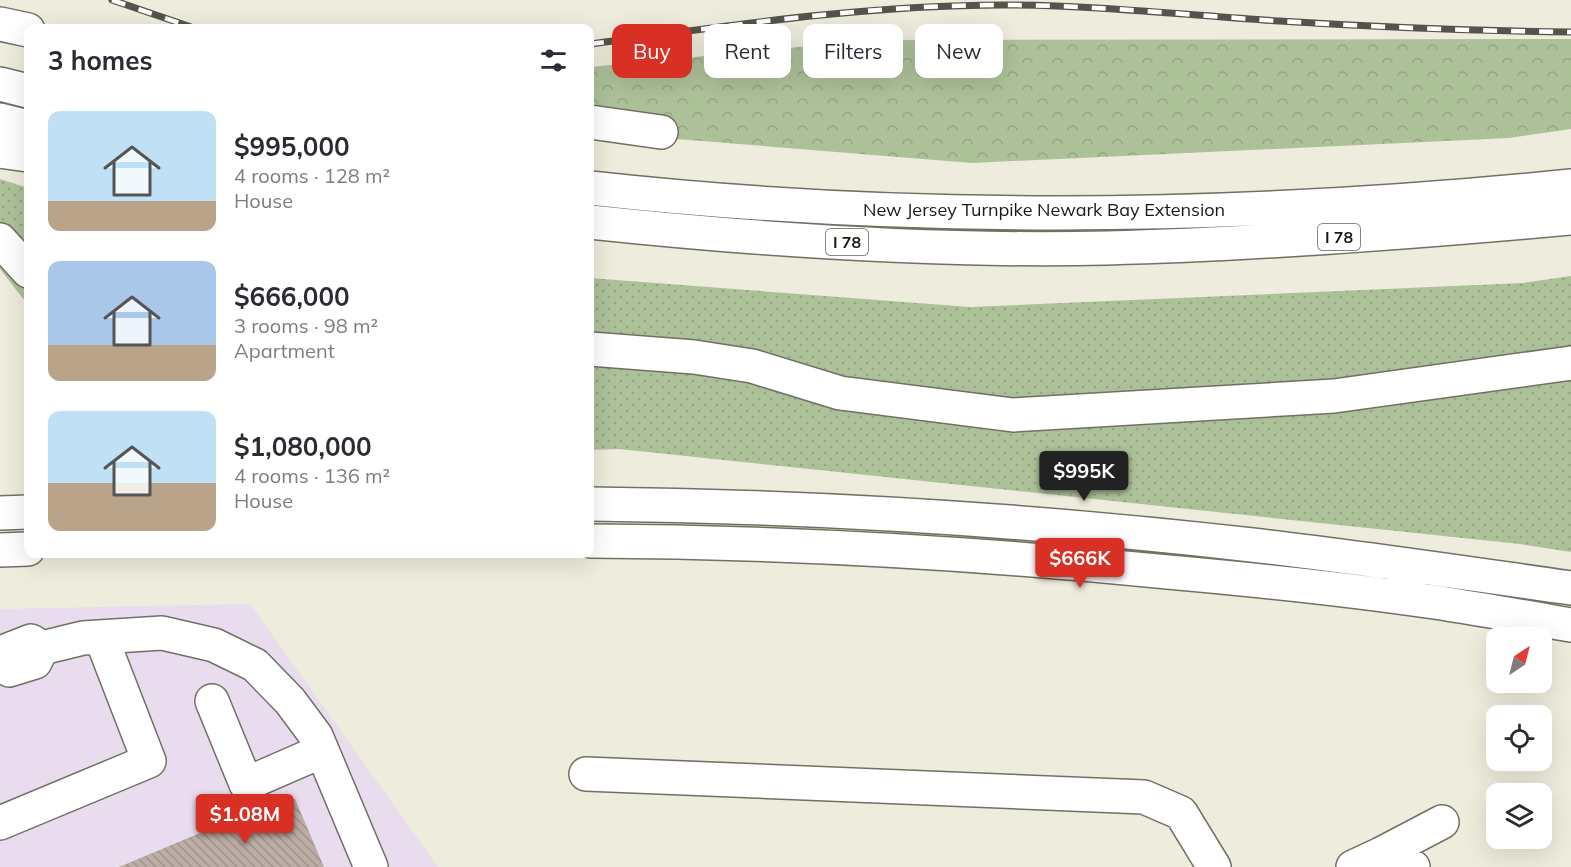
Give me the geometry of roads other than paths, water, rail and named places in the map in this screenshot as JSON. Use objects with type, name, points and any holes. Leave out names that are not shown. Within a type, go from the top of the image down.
[{"type":"main road","points":[[0,24],[24,29]]},
{"type":"main road","points":[[0,84],[24,90]]},
{"type":"main road","points":[[0,120],[24,126]]},
{"type":"main road","points":[[594,123],[661,132]]},
{"type":"main road","points":[[0,151],[24,154]]},
{"type":"main road","name":"New Jersey Turnpike Newark Bay Extension","points":[[594,188],[741,202],[1106,213],[1395,202],[1571,186]]},
{"type":"main road","name":"New Jersey Turnpike Newark Bay Extension","points":[[594,222],[740,237],[982,247],[1106,248],[1264,242],[1389,234],[1571,218]]},
{"type":"main road","points":[[0,240],[24,267]]},
{"type":"main road","points":[[594,349],[706,359],[752,366],[840,393],[1013,415],[1334,396],[1571,363]]},
{"type":"main road","points":[[594,504],[690,505],[799,510],[1067,526],[1253,545],[1571,588]]},
{"type":"main road","points":[[0,513],[24,512]]},
{"type":"main road","points":[[594,541],[871,548],[1071,562],[1421,600],[1571,625]]},
{"type":"main road","points":[[0,550],[24,549]]},
{"type":"main road","points":[[0,657],[3,652],[31,641],[42,648],[83,638],[162,633],[214,645],[255,665],[290,701],[316,736],[371,867]]},
{"type":"main road","points":[[0,823],[149,761],[101,637]]},
{"type":"main road","points":[[0,664],[9,670],[35,662],[42,648]]},
{"type":"main road","points":[[212,701],[246,784],[322,751]]},
{"type":"main road","points":[[586,774],[1144,796],[1181,813],[1214,867]]},
{"type":"main road","points":[[1367,861],[1442,822]]},
{"type":"main road","points":[[1367,861],[1413,867]]},
{"type":"railway","points":[[112,0],[182,24]]},
{"type":"railway","points":[[594,43],[847,13],[1003,5],[1106,8],[1388,27],[1571,32]]}]
